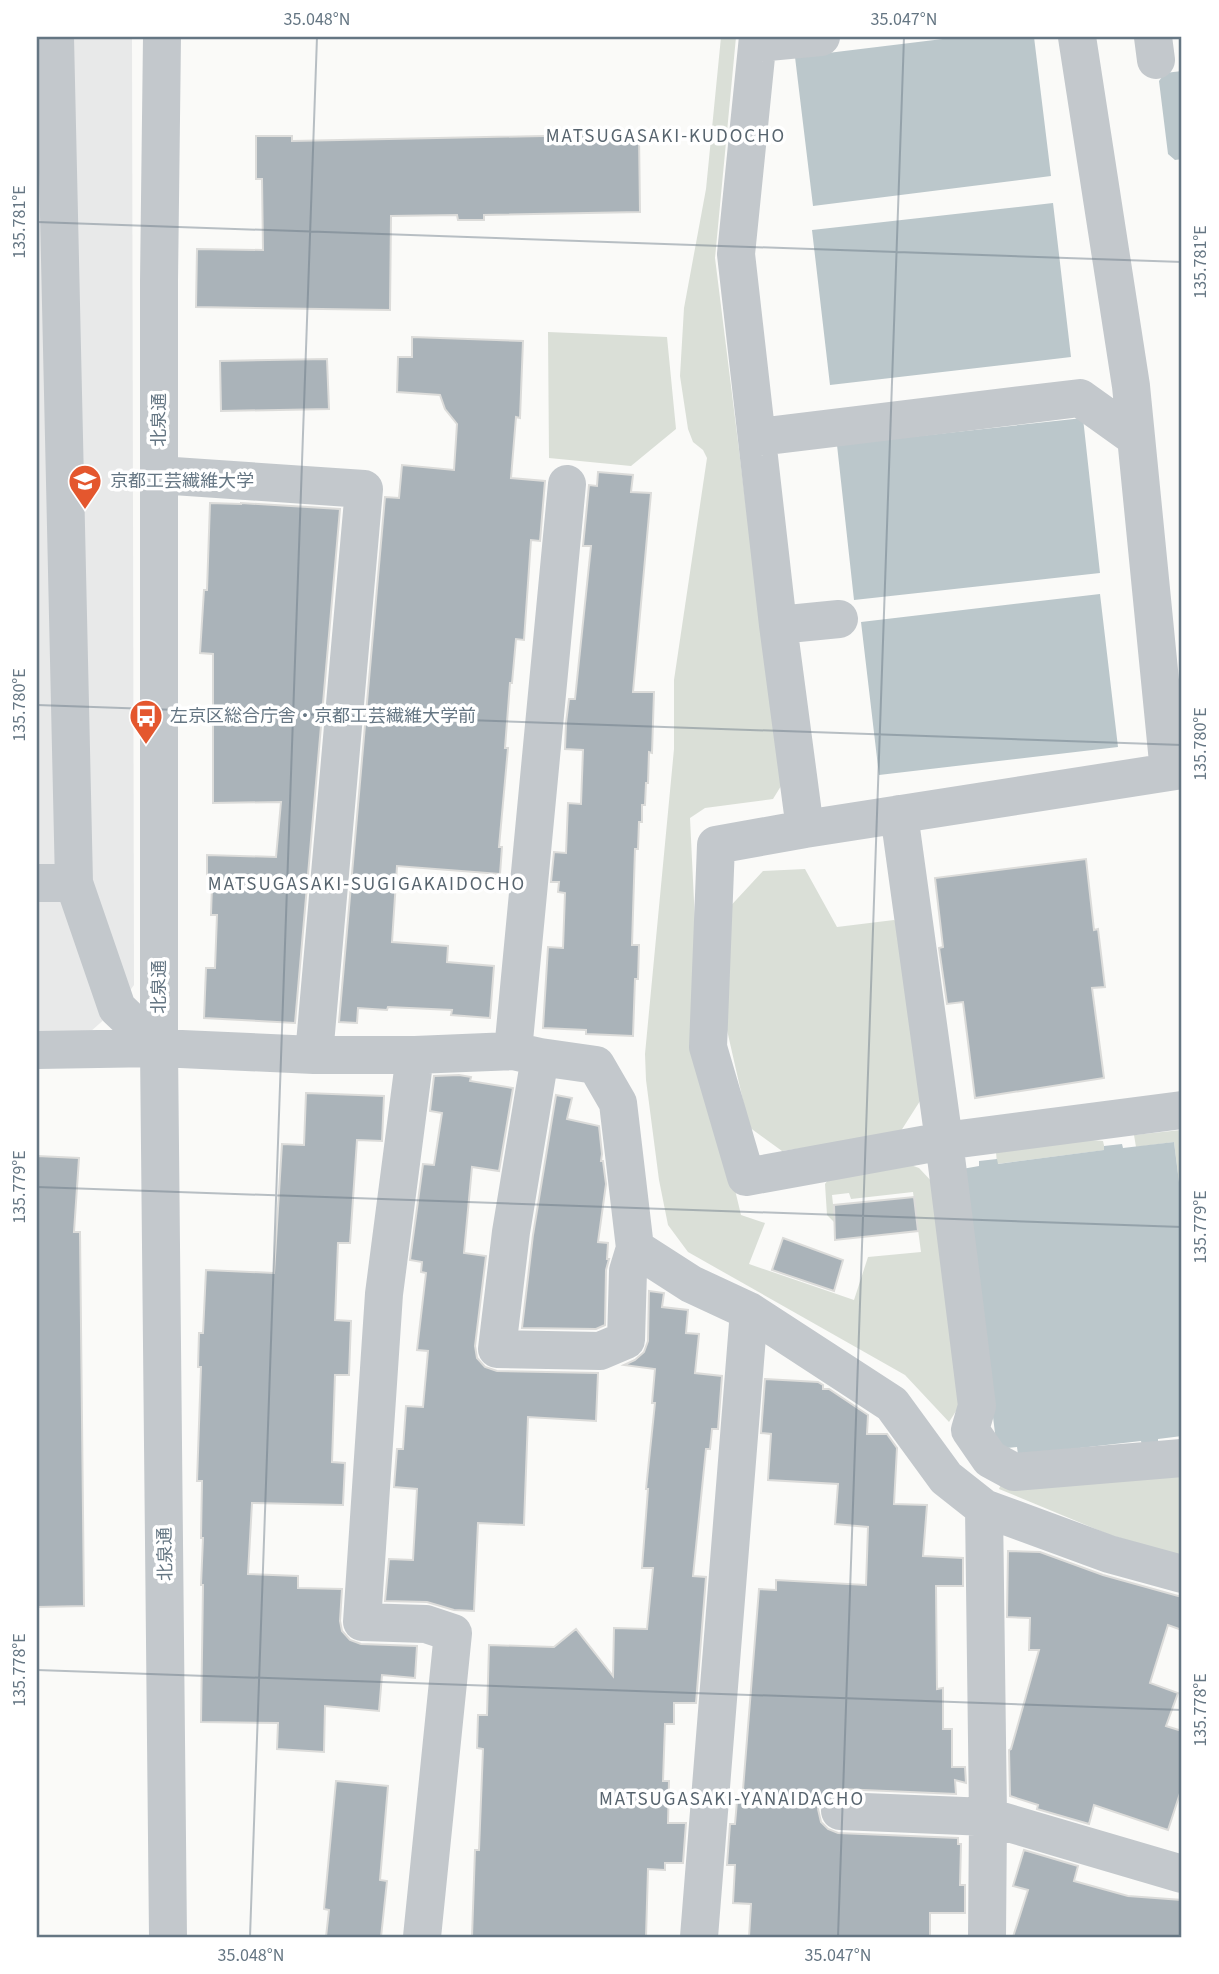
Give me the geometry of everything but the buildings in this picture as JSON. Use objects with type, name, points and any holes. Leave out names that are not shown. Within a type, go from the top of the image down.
[{"type":"street","points":[[55,37],[49,284],[52,620],[74,883],[117,1008],[159,1048]]},
{"type":"street","name":"北泉通","points":[[162,37],[159,281],[159,1048],[168,1937]]},
{"type":"street","points":[[805,829],[778,625],[736,254],[758,40],[821,37]]},
{"type":"street","points":[[1077,37],[1124,342],[1176,771],[716,845],[708,1047],[746,1177],[944,1141],[1182,1110]]},
{"type":"street","points":[[1080,398],[1124,342]]},
{"type":"street","points":[[758,437],[1080,398],[1136,438]]},
{"type":"street","points":[[159,475],[365,489],[314,1055]]},
{"type":"street","points":[[37,1049],[159,1048],[314,1055],[526,1054],[596,1065],[618,1103],[635,1248],[628,1271],[626,1340],[600,1351],[497,1349],[526,1054],[567,484]]},
{"type":"street","points":[[778,625],[839,619]]},
{"type":"street","points":[[899,814],[977,1406],[970,1430],[990,1459],[1014,1472],[1182,1458]]},
{"type":"street","points":[[37,884],[74,883]]},
{"type":"street","points":[[415,1055],[384,1294],[362,1622],[426,1624],[453,1633],[422,1937]]},
{"type":"street","points":[[635,1248],[691,1284],[749,1311],[892,1404],[946,1479],[984,1508],[1110,1554],[1182,1574]]},
{"type":"street","points":[[699,1937],[749,1311]]},
{"type":"street","points":[[984,1508],[987,1937]]},
{"type":"street","points":[[840,1811],[988,1816],[1182,1874]]},
{"type":"shaded area","name":"京都工芸繊維大学","points":[[37,37],[132,37],[134,985],[117,1008],[90,1032],[37,1032]]},
{"type":"shaded area","points":[[721,37],[736,37],[715,258],[781,786],[773,799],[705,808],[690,818],[701,1047],[741,1215],[765,1223],[749,1264],[854,1300],[868,1257],[921,1252],[913,1192],[851,1199],[849,1193],[832,1195],[835,1223],[827,1215],[825,1184],[830,1177],[908,1164],[919,1168],[934,1184],[962,1402],[949,1422],[905,1375],[688,1252],[668,1225],[659,1180],[645,1054],[674,749],[674,680],[707,458],[703,450],[693,442],[688,429],[680,376],[684,308],[706,189]]},
{"type":"shaded area","points":[[959,37],[1034,37],[1051,176],[813,206],[795,57]]},
{"type":"shaded area","points":[[1182,71],[1182,159],[1175,160],[1168,154],[1159,81],[1165,73]]},
{"type":"shaded area","points":[[1053,203],[1071,357],[830,385],[812,230]]},
{"type":"shaded area","points":[[548,332],[667,337],[676,429],[631,466],[549,458]]},
{"type":"shaded area","points":[[1083,418],[1100,573],[854,600],[837,445]]},
{"type":"shaded area","points":[[1100,594],[1118,747],[879,775],[861,622]]},
{"type":"shaded area","points":[[805,869],[837,927],[894,920],[903,926],[920,1101],[899,1134],[782,1151],[749,1127],[727,1030],[724,913],[763,871]]},
{"type":"shaded area","points":[[1181,1130],[1182,1206],[1174,1142],[1136,1147],[1134,1135]]},
{"type":"shaded area","points":[[1092,1140],[1103,1141],[1105,1150],[997,1164],[996,1152]]},
{"type":"shaded area","points":[[1174,1142],[1182,1206],[1182,1436],[1158,1439],[1158,1450],[1143,1451],[1141,1441],[1018,1455],[1017,1447],[997,1449],[962,1169],[979,1166],[979,1161],[997,1159],[998,1164],[1104,1150],[1104,1146],[1122,1144],[1123,1148]]},
{"type":"shaded area","points":[[1182,1470],[1182,1556],[1110,1535],[999,1489],[1002,1482]]},
{"type":"place","name":"京都工芸繊維大学","points":[[85,511]]},
{"type":"place","name":"左京区総合庁舎・京都工芸繊維大学前","points":[[146,746]]},
{"type":"district","name":"MATSUGASAKI-KUDOCHO","points":[[666,135]]},
{"type":"district","name":"MATSUGASAKI-SUGIGAKAIDOCHO","points":[[367,883]]},
{"type":"district","name":"MATSUGASAKI-YANAIDACHO","points":[[732,1798]]}]
